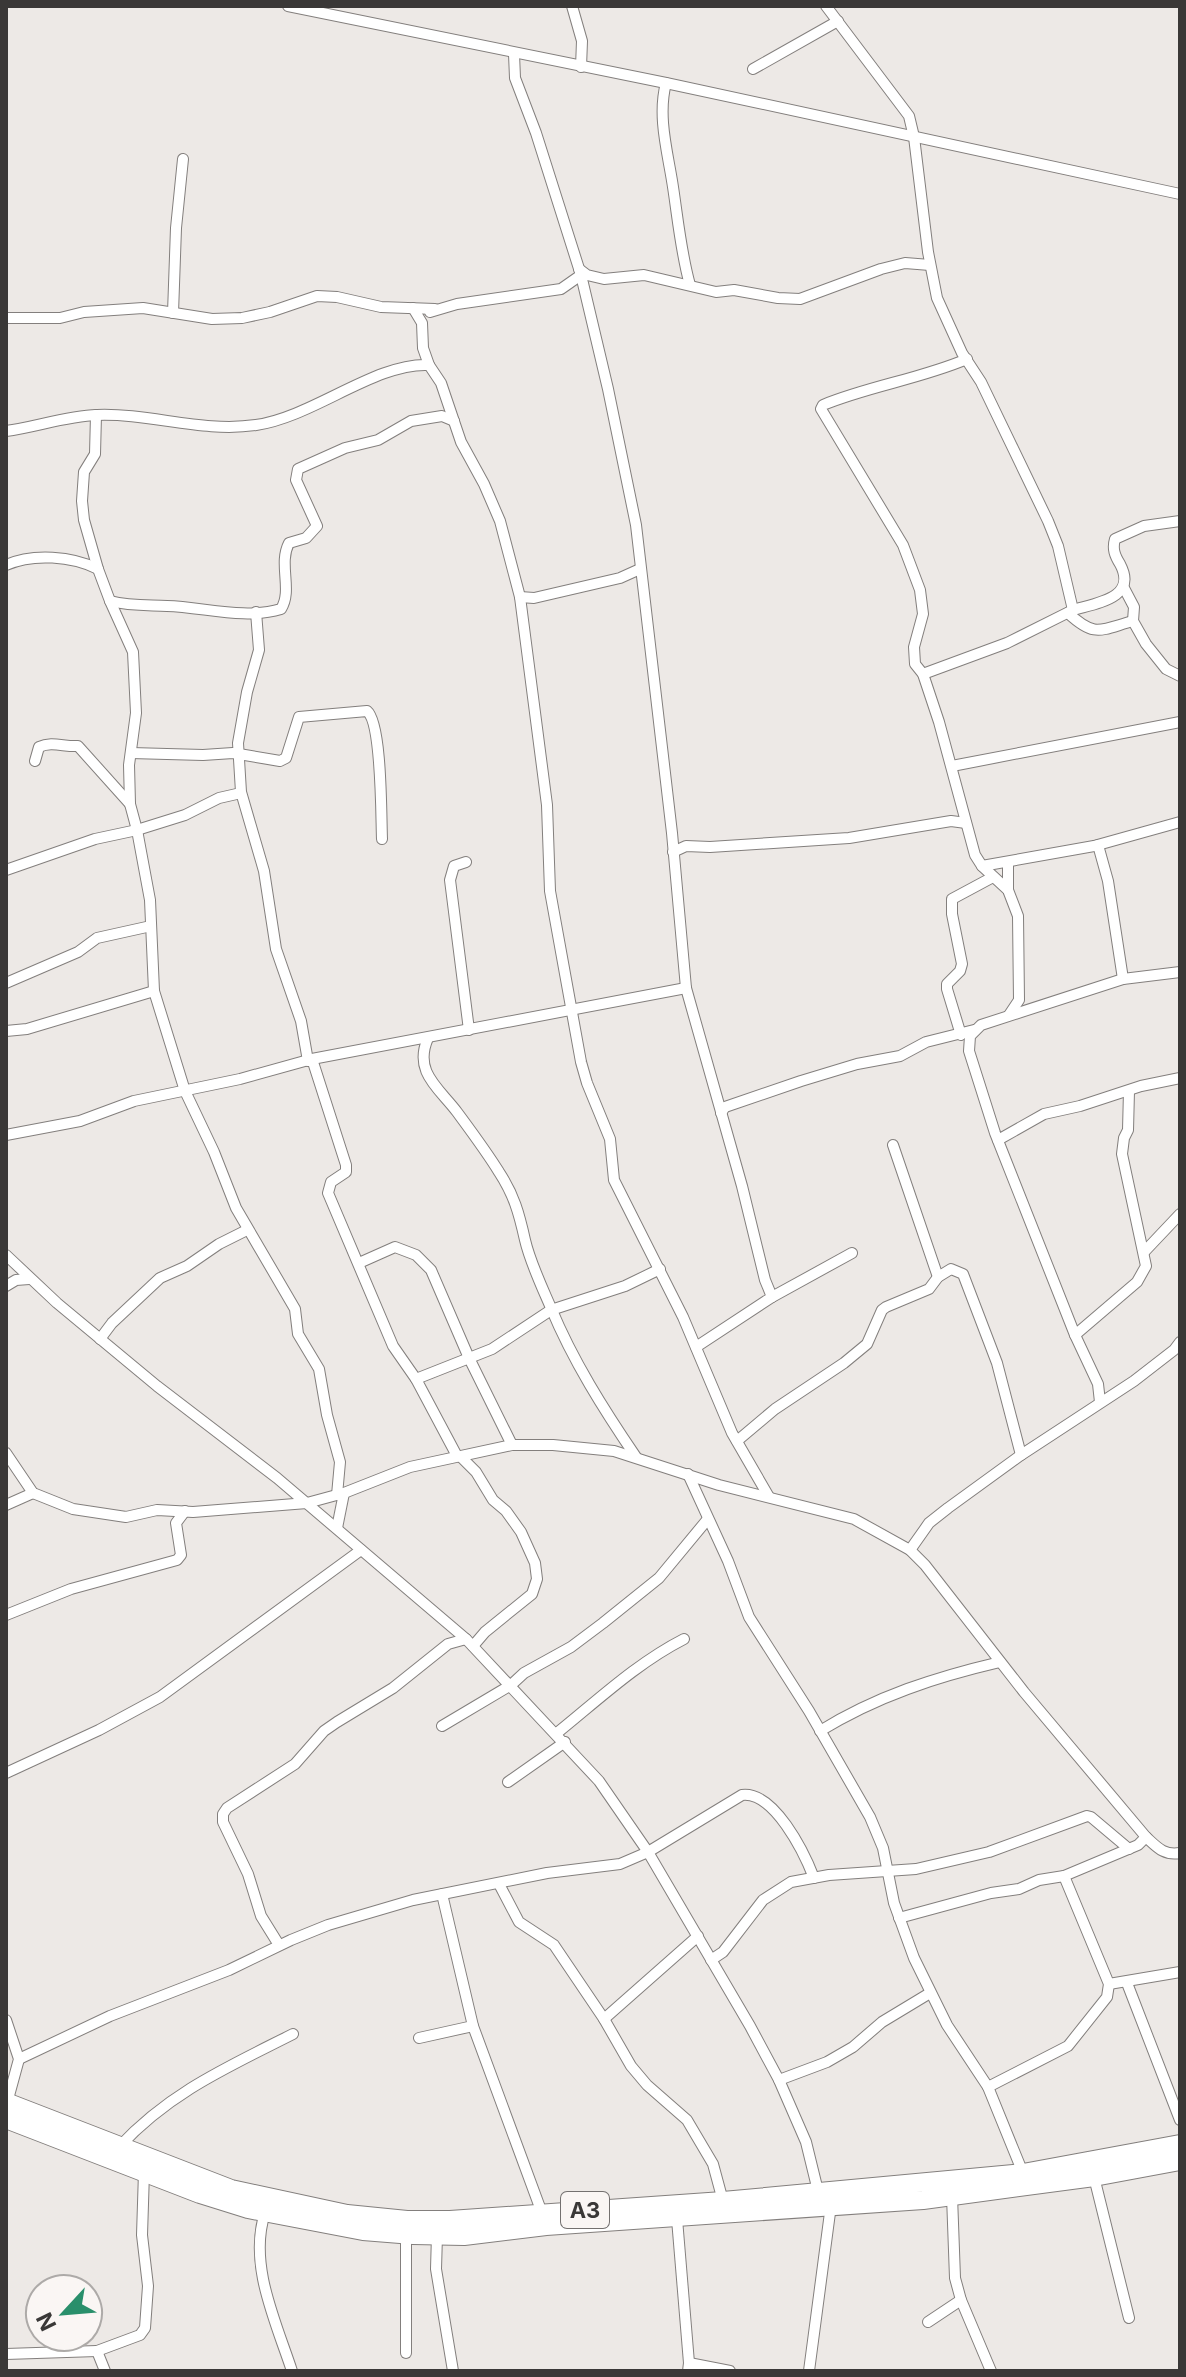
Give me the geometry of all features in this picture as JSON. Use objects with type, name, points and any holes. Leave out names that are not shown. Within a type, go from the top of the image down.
[{"type":"highway","name":"A3","points":[[6,2102],[231,2189],[347,2214],[407,2220],[450,2220],[723,2201],[952,2196],[1094,2177],[1180,2161]]},
{"type":"highway","name":"A3","points":[[6,2119],[200,2194],[265,2213],[363,2231],[464,2236],[546,2226],[677,2219],[1023,2173],[1180,2144]]},
{"type":"street","points":[[288,6],[666,83],[1180,194]]},
{"type":"street","points":[[572,6],[582,41],[581,67]]},
{"type":"street","points":[[826,6],[909,116],[937,298],[1048,521],[1058,546],[1071,612],[1089,630],[1133,621]]},
{"type":"street","points":[[753,69],[838,21]]},
{"type":"street","points":[[514,54],[515,78],[536,133],[580,272],[636,525],[686,988],[772,1297]]},
{"type":"street","points":[[666,83],[662,97],[665,141],[683,262],[690,285]]},
{"type":"street","points":[[173,313],[176,228],[183,159]]},
{"type":"street","points":[[580,272],[604,279],[644,275],[716,292],[734,290],[800,299],[881,269],[905,263],[930,265]]},
{"type":"street","points":[[6,318],[60,318],[84,312],[131,308],[212,319],[252,317],[327,295],[367,305],[435,309],[561,289],[580,272]]},
{"type":"street","points":[[413,308],[422,323],[424,365],[441,383],[446,412],[454,421],[461,442],[488,492],[500,521],[520,597],[547,805],[550,891],[571,1012],[587,1083],[610,1139],[614,1180],[660,1269],[737,1441],[769,1497]]},
{"type":"street","points":[[422,323],[435,309]]},
{"type":"street","points":[[967,359],[944,369],[846,397],[823,405],[821,409],[903,545],[920,590],[923,614],[914,647],[915,664],[923,674],[952,766],[975,855],[982,866],[1008,890]]},
{"type":"street","points":[[6,431],[96,415],[213,426],[256,425],[312,408],[378,376],[424,365]]},
{"type":"street","points":[[110,601],[132,607],[167,606],[216,612],[283,608],[284,553],[289,543],[306,538],[317,526],[296,480],[298,469],[345,448],[378,440],[411,421],[446,412]]},
{"type":"street","points":[[96,415],[95,454],[84,472],[82,501],[84,520],[98,569],[133,652],[136,713],[130,804],[150,900],[154,991],[185,1091],[247,1230],[295,1309],[298,1334],[319,1369],[340,1462],[337,1528]]},
{"type":"street","points":[[1121,591],[1125,578],[1114,550],[1115,539],[1144,526],[1180,521]]},
{"type":"street","points":[[6,565],[41,558],[65,559],[81,561],[98,569]]},
{"type":"street","points":[[520,597],[534,598],[620,578],[640,569]]},
{"type":"street","points":[[923,674],[1007,643],[1121,591]]},
{"type":"street","points":[[1121,591],[1130,601],[1134,610],[1133,621],[1146,644],[1166,669],[1180,676]]},
{"type":"street","points":[[522,610],[534,598]]},
{"type":"street","points":[[120,621],[132,607]]},
{"type":"street","points":[[256,612],[259,650],[247,692],[239,749],[241,793],[264,871],[276,949],[346,1165],[346,1172],[331,1182],[328,1193],[393,1346],[416,1379],[458,1456],[476,1472],[493,1500],[506,1511],[521,1532],[535,1563],[537,1579],[532,1594],[485,1632],[470,1642],[448,1644],[393,1688],[324,1731],[295,1764],[227,1808],[223,1814],[226,1828],[248,1874],[261,1916],[279,1945]]},
{"type":"street","points":[[131,753],[203,755],[239,749],[280,761],[286,758],[299,717],[371,712],[379,758],[382,839]]},
{"type":"street","points":[[952,766],[1180,722]]},
{"type":"street","points":[[35,761],[39,747],[43,745],[78,746],[130,804]]},
{"type":"street","points":[[6,870],[95,839],[185,815],[219,798],[241,793]]},
{"type":"street","points":[[951,821],[962,808]]},
{"type":"street","points":[[673,852],[686,846],[849,838],[951,821],[966,823]]},
{"type":"street","points":[[982,866],[1098,845],[1180,822]]},
{"type":"street","points":[[1098,845],[1108,881],[1123,979]]},
{"type":"street","points":[[466,862],[454,866],[450,880],[469,1030]]},
{"type":"street","points":[[1008,863],[1008,890],[1019,928],[1016,974],[1019,1000],[1027,1009]]},
{"type":"street","points":[[993,877],[952,899],[962,964],[960,971],[947,984],[947,989],[998,1140],[1075,1335],[1098,1384],[1100,1402]]},
{"type":"street","points":[[6,983],[56,963],[97,938],[151,926]]},
{"type":"street","points":[[721,1107],[829,1072],[900,1056],[926,1042],[962,1039],[974,1030],[1009,1015],[1123,979],[1180,972]]},
{"type":"street","points":[[6,1135],[80,1121],[100,1116],[124,1104],[310,1060],[686,988]]},
{"type":"street","points":[[6,1031],[27,1029],[154,991]]},
{"type":"street","points":[[1009,1015],[1019,1000]]},
{"type":"street","points":[[428,1038],[423,1049],[431,1084],[458,1113],[499,1171],[519,1210],[525,1241],[551,1310],[585,1378],[636,1457]]},
{"type":"street","points":[[414,1041],[423,1049]]},
{"type":"street","points":[[998,1140],[1044,1114],[1162,1080],[1180,1078]]},
{"type":"street","points":[[1075,1335],[1137,1282],[1146,1266],[1122,1154],[1128,1130],[1129,1091]]},
{"type":"street","points":[[893,1145],[938,1277]]},
{"type":"street","points":[[1145,1251],[1180,1214]]},
{"type":"street","points":[[100,1339],[112,1323],[160,1278],[187,1266],[219,1244],[247,1230]]},
{"type":"street","points":[[359,1263],[395,1247],[416,1255],[431,1270],[469,1358],[512,1445]]},
{"type":"street","points":[[696,1347],[772,1297],[852,1253]]},
{"type":"street","points":[[6,1255],[29,1279],[100,1339],[307,1503],[470,1642],[599,1781],[648,1852],[698,1936],[779,2080],[806,2142],[825,2198],[809,2371]]},
{"type":"street","points":[[11,1283],[17,1265]]},
{"type":"street","points":[[416,1379],[492,1349],[551,1310],[625,1286],[660,1269]]},
{"type":"street","points":[[737,1441],[775,1409],[867,1344],[882,1310],[929,1289],[938,1277],[951,1269],[963,1274],[997,1363],[1021,1455]]},
{"type":"street","points":[[11,1283],[29,1279]]},
{"type":"street","points":[[910,1550],[929,1523],[1021,1455],[1116,1392],[1174,1350],[1180,1342]]},
{"type":"street","points":[[1098,1384],[1116,1392]]},
{"type":"street","points":[[6,1453],[33,1493],[73,1509],[121,1517],[157,1510],[307,1503],[410,1467],[512,1445],[553,1445],[614,1451],[719,1485],[854,1519],[910,1550],[1146,1837],[1163,1852],[1170,1855],[1180,1853]]},
{"type":"street","points":[[476,1472],[479,1452]]},
{"type":"street","points":[[688,1474],[728,1561],[749,1617],[870,1817],[883,1848],[886,1873],[899,1918],[930,1993],[956,2041],[988,2087],[1023,2173]]},
{"type":"street","points":[[6,1505],[33,1493]]},
{"type":"street","points":[[6,1615],[71,1589],[177,1560],[181,1555],[176,1523],[185,1511]]},
{"type":"street","points":[[442,1726],[571,1647],[659,1578],[707,1520]]},
{"type":"street","points":[[6,1773],[99,1730],[160,1697],[361,1550]]},
{"type":"street","points":[[448,1644],[450,1625]]},
{"type":"street","points":[[508,1782],[633,1671],[684,1639]]},
{"type":"street","points":[[820,1731],[875,1700],[949,1674],[1000,1662]]},
{"type":"street","points":[[19,2059],[110,2016],[229,1970],[328,1925],[442,1894],[547,1873],[620,1864],[648,1852],[742,1795],[759,1797],[785,1824],[805,1856],[814,1878]]},
{"type":"street","points":[[711,1960],[723,1952],[763,1900],[791,1882],[916,1869],[989,1852],[1087,1816],[1129,1849]]},
{"type":"street","points":[[899,1918],[1064,1876],[1138,1845],[1146,1837]]},
{"type":"street","points":[[988,2087],[1068,2046],[1107,1997],[1109,1984],[1064,1876]]},
{"type":"street","points":[[499,1884],[519,1922],[554,1945],[604,2019],[631,2066],[647,2085],[687,2120],[713,2164],[723,2201]]},
{"type":"street","points":[[442,1894],[473,2026],[542,2213]]},
{"type":"street","points":[[604,2019],[698,1936]]},
{"type":"street","points":[[1109,1984],[1180,1972]]},
{"type":"street","points":[[1127,1983],[1180,2120]]},
{"type":"street","points":[[779,2080],[827,2062],[853,2047],[882,2022],[930,1993]]},
{"type":"street","points":[[6,2020],[19,2059],[6,2102]]},
{"type":"street","points":[[419,2038],[473,2026]]},
{"type":"street","points":[[119,2147],[136,2128],[187,2088],[293,2034]]},
{"type":"street","points":[[104,2348],[140,2335],[145,2328],[148,2286],[142,2235],[144,2172]]},
{"type":"street","points":[[1094,2177],[1129,2318]]},
{"type":"street","points":[[952,2196],[955,2278],[991,2371]]},
{"type":"street","points":[[265,2213],[258,2246],[266,2289],[292,2371]]},
{"type":"street","points":[[677,2219],[689,2367],[730,2371]]},
{"type":"street","points":[[406,2234],[406,2353]]},
{"type":"street","points":[[437,2235],[436,2269],[453,2371]]},
{"type":"street","points":[[928,2322],[961,2300]]},
{"type":"street","points":[[6,2354],[36,2353]]}]
